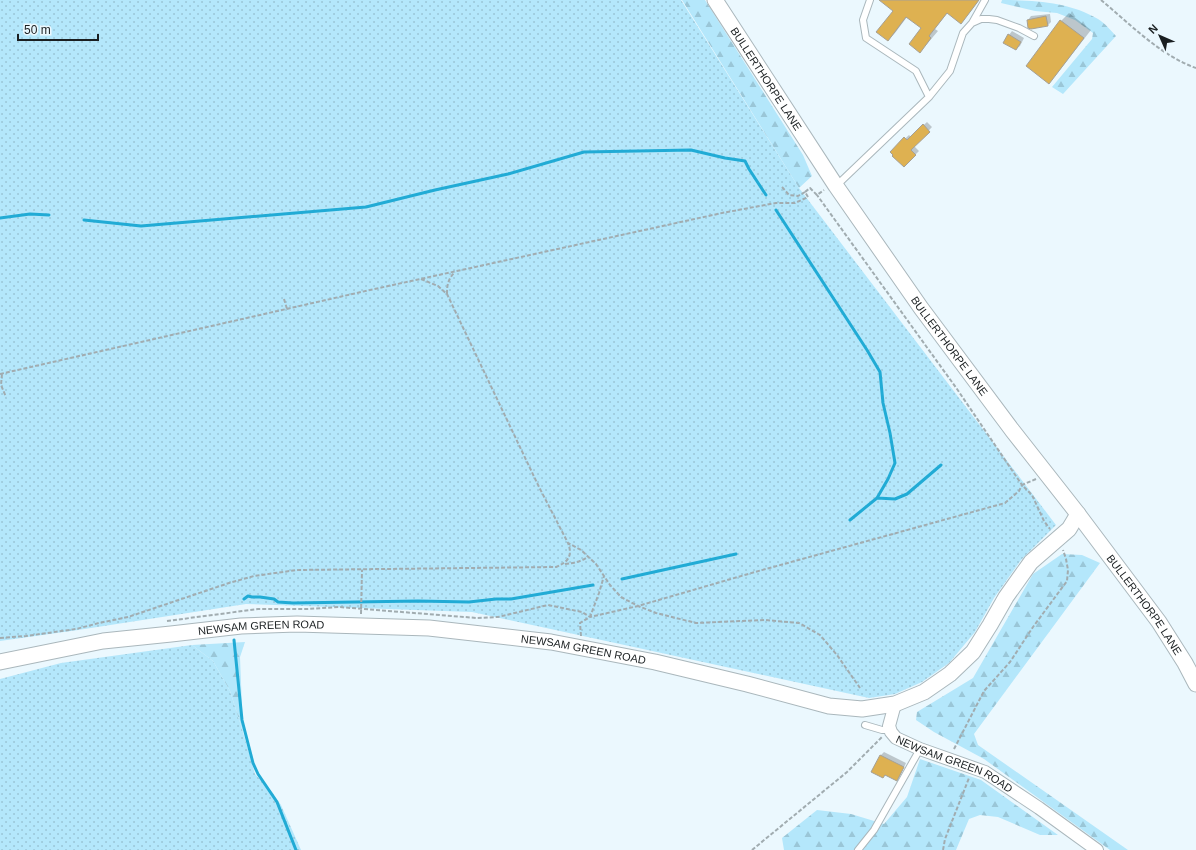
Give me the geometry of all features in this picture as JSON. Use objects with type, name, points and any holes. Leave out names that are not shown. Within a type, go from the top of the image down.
[{"type":"street","name":"BULLERTHORPE LANE","points":[[715,0],[835,184],[921,308],[1159,622],[1185,663],[1196,684]]},
{"type":"street","points":[[895,704],[924,692],[950,674],[973,652],[1006,597],[1031,562],[1069,529],[1078,514]]},
{"type":"street","name":"NEWSAM GREEN ROAD","points":[[0,662],[103,641],[241,626],[297,624],[429,628],[551,642],[655,662],[747,684],[829,706],[862,709],[895,704],[889,726],[896,738],[920,750],[985,772],[1039,808],[1097,850]]},
{"type":"lane","points":[[870,0],[863,20],[866,38],[916,71],[929,97]]},
{"type":"lane","points":[[835,184],[929,97],[950,71],[963,33],[972,23],[985,0]]},
{"type":"lane","points":[[972,23],[989,19],[997,20],[1019,28],[1034,36]]},
{"type":"lane","points":[[865,725],[882,730],[890,730]]},
{"type":"lane","points":[[858,850],[874,830],[920,750]]},
{"type":"path","points":[[1101,0],[1156,46],[1187,65],[1196,68]]},
{"type":"path","points":[[817,195],[835,184]]},
{"type":"path","points":[[782,187],[789,195],[798,196],[810,188],[817,195],[957,389],[1022,485],[1032,495],[1044,521],[1059,539],[1066,559],[1068,570],[1067,581],[1010,662],[984,691],[948,759]]},
{"type":"path","points":[[6,397],[1,385],[1,374],[420,279],[722,213],[776,203],[796,203],[808,197],[805,192]]},
{"type":"path","points":[[447,294],[447,284],[451,276],[457,271]]},
{"type":"path","points":[[420,279],[438,286],[447,294],[539,487],[568,543],[570,548],[569,558],[565,564]]},
{"type":"path","points":[[284,299],[287,309]]},
{"type":"path","points":[[582,648],[580,623],[590,617],[638,606],[1005,502],[1019,490],[1022,485]]},
{"type":"path","points":[[568,543],[581,550],[596,564],[610,585],[621,597],[656,613],[696,623],[765,620],[798,623],[820,635],[837,655],[860,688]]},
{"type":"path","points":[[0,638],[76,629],[99,622],[128,617],[254,576],[297,570],[556,567],[574,563],[588,557]]},
{"type":"path","points":[[361,608],[362,570]]},
{"type":"path","points":[[590,617],[604,576]]},
{"type":"path","points":[[166,621],[258,609],[308,609],[339,607],[477,618],[498,617],[548,605],[582,612],[590,617]]},
{"type":"path","points":[[752,850],[847,772],[890,730]]},
{"type":"path","points":[[944,850],[945,839],[973,768]]},
{"type":"green space","points":[[0,0],[681,0],[799,188],[1056,525],[1021,560],[994,598],[975,632],[949,663],[922,682],[895,694],[869,698],[472,612],[246,604],[0,641]]},
{"type":"green space","points":[[682,0],[705,0],[803,155],[812,176],[799,188]]},
{"type":"green space","points":[[1002,0],[1052,3],[1076,9],[1101,21],[1116,36],[1063,94],[1052,87],[1092,39],[1093,33],[1075,20],[1057,13],[1035,11],[1001,3]]},
{"type":"green space","points":[[1062,554],[1082,555],[1100,563],[974,734],[978,745],[1128,850],[1110,850],[984,759],[934,732],[916,720],[917,712],[973,678],[1033,574]]},
{"type":"green space","points":[[245,642],[240,657],[243,732],[230,691],[213,661],[192,645]]},
{"type":"green space","points":[[192,645],[213,661],[230,691],[255,774],[272,792],[281,805],[301,850],[0,850],[0,679],[61,663]]},
{"type":"green space","points":[[920,759],[981,780],[1058,835],[1040,835],[998,817],[980,815],[969,819],[956,850],[784,850],[782,838],[817,810],[851,814],[884,824],[907,797]]},
{"type":"building","points":[[879,0],[979,0],[961,24],[947,13],[929,36],[931,38],[920,53],[909,44],[921,28],[906,17],[888,41],[876,32],[893,11]]},
{"type":"building","points":[[1046,16],[1048,26],[1031,29],[1028,28],[1027,20]]},
{"type":"building","points":[[1060,20],[1084,38],[1049,84],[1026,66]]},
{"type":"building","points":[[1008,34],[1021,42],[1016,50],[1003,43]]},
{"type":"building","points":[[923,124],[930,132],[911,150],[916,155],[904,167],[892,156],[893,155],[890,152],[904,137],[907,140]]},
{"type":"building","points":[[880,755],[904,767],[897,781],[885,775],[883,778],[871,772]]},
{"type":"waterway","points":[[84,220],[141,226],[366,207],[508,174],[584,152],[691,150],[745,161],[766,195]]},
{"type":"waterway","points":[[776,210],[880,372],[883,403],[895,463],[877,498],[850,520]]},
{"type":"waterway","points":[[0,218],[30,214],[49,215]]},
{"type":"waterway","points":[[877,498],[895,499],[907,494],[941,465]]},
{"type":"waterway","points":[[622,579],[736,554]]},
{"type":"waterway","points":[[244,599],[248,596],[274,599],[278,602],[293,603],[418,601],[469,602],[511,599],[593,585]]},
{"type":"waterway","points":[[234,640],[242,720],[253,763],[258,774],[277,802],[296,850]]}]
